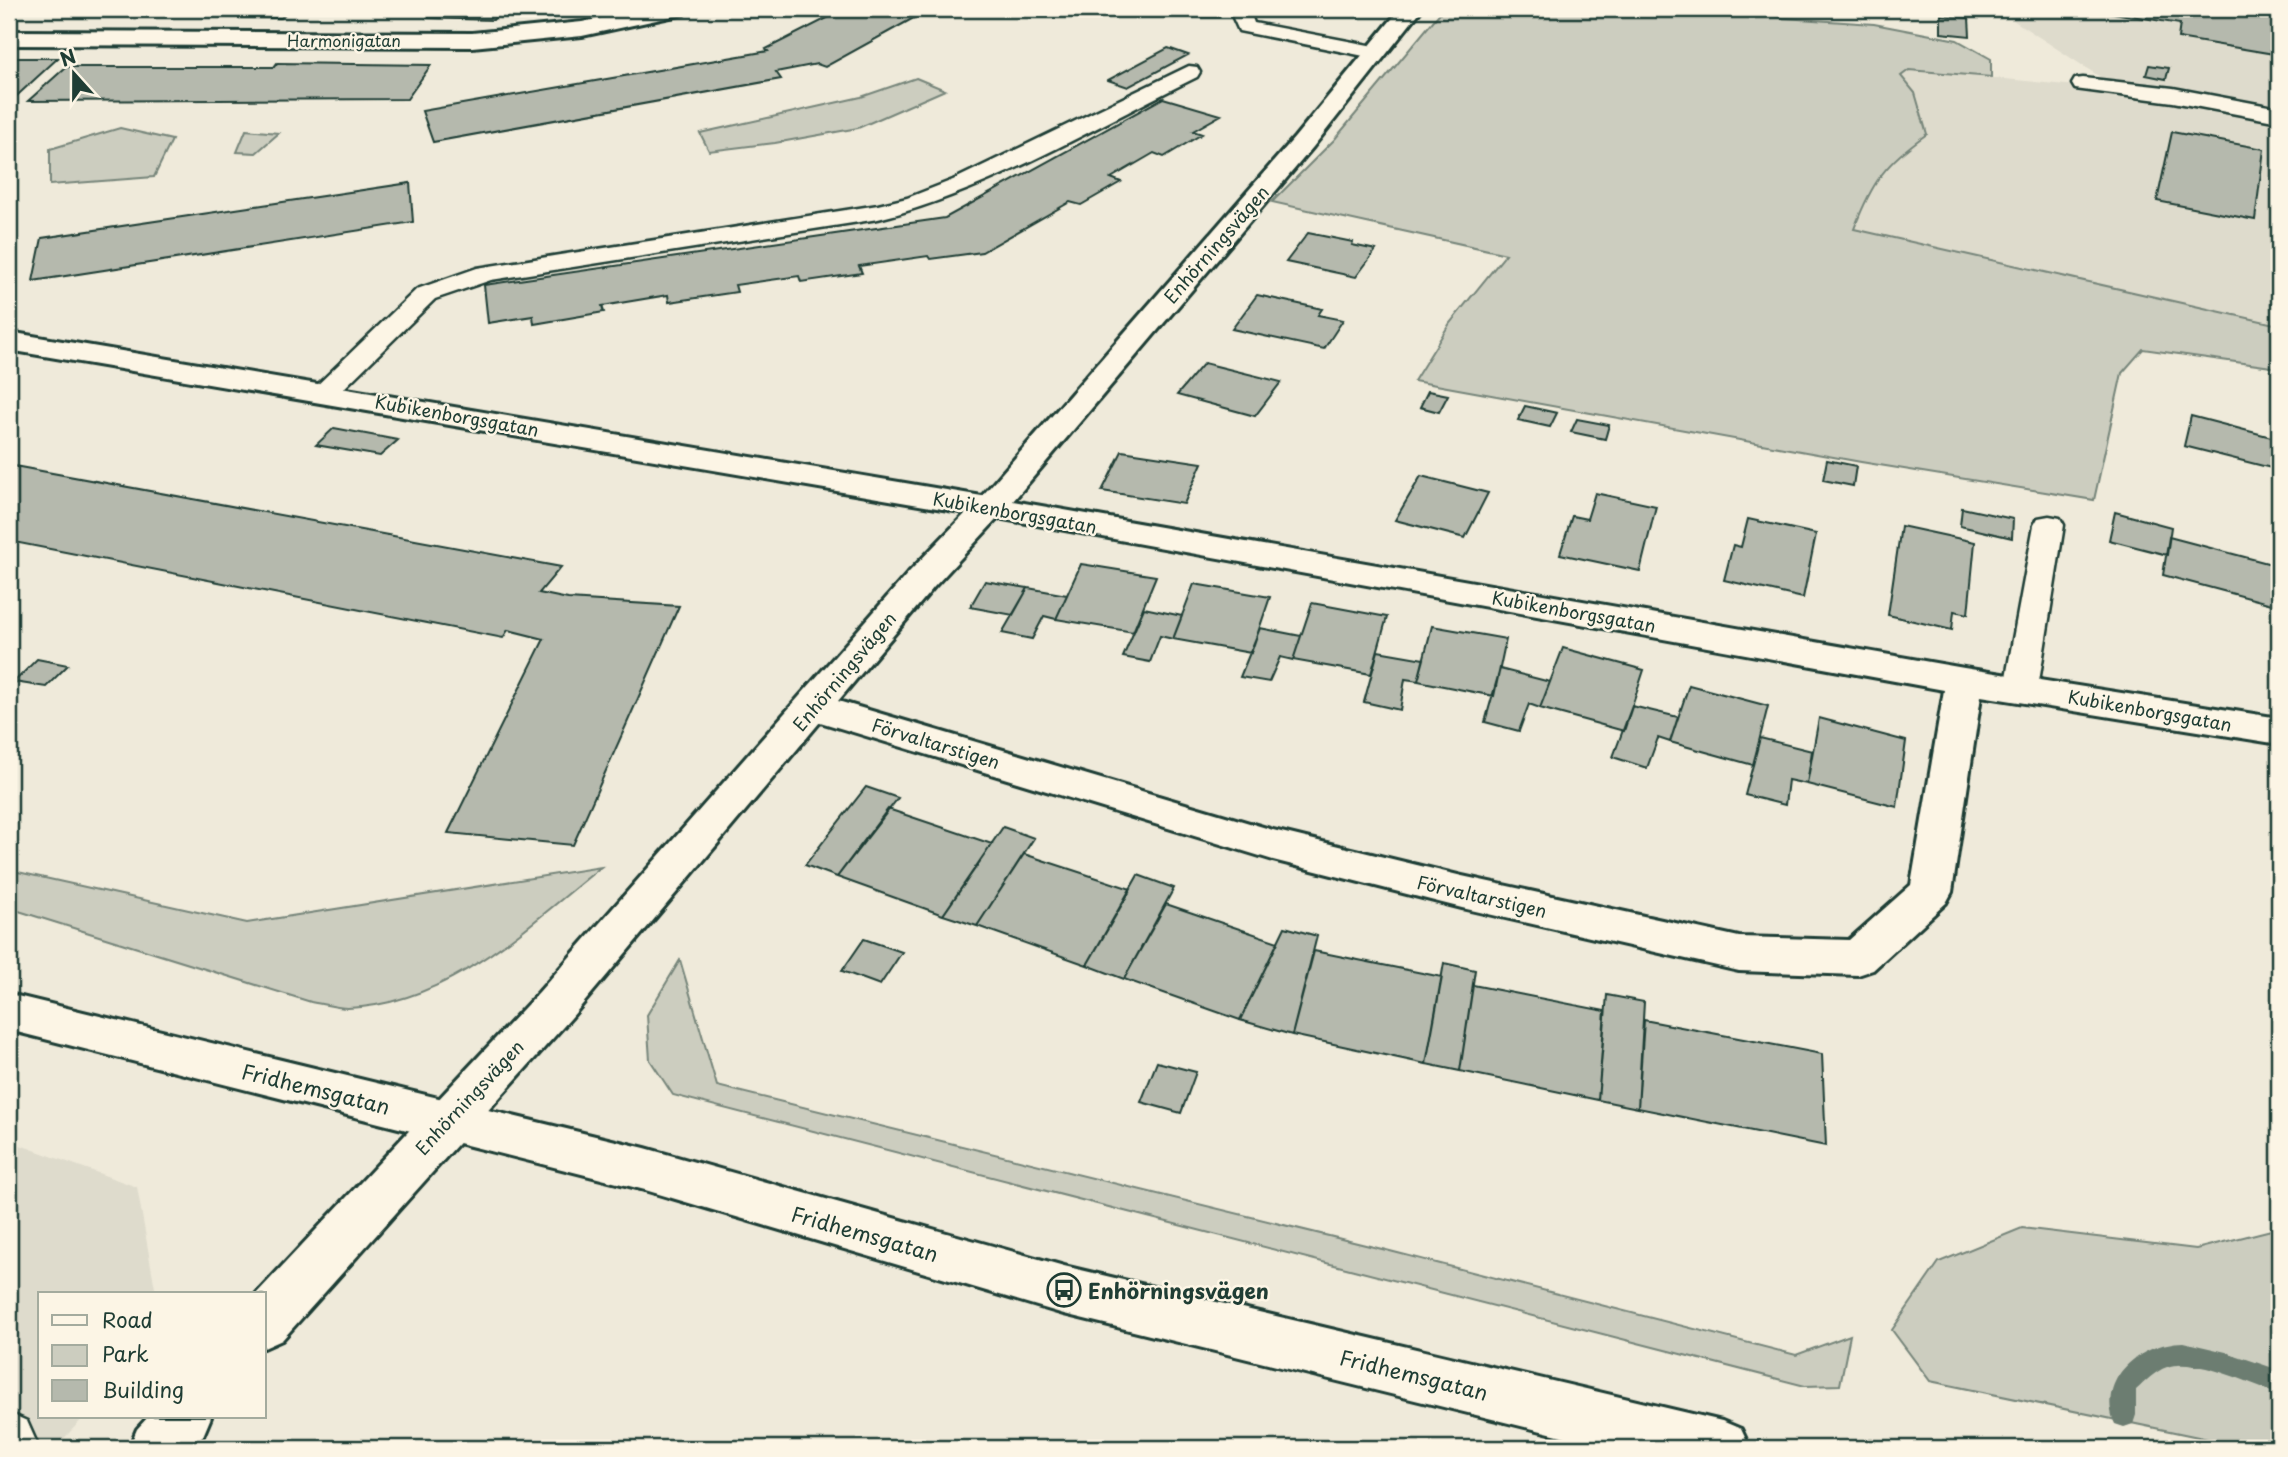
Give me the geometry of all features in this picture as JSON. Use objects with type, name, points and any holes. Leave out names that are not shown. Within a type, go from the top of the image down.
[{"type":"street","name":"Harmonigatan","points":[[9,38],[472,40],[582,30],[676,9]]},
{"type":"street","name":"Enhörningsvägen","points":[[266,1321],[555,1005],[922,579],[990,507],[1304,142],[1411,9]]},
{"type":"street","name":"Kubikenborgsgatan","points":[[9,341],[324,392],[990,507],[1964,681],[2021,688],[2279,732]]},
{"type":"street","name":"Förvaltarstigen","points":[[814,707],[1273,845],[1462,892],[1739,954],[1858,958],[1931,892],[1964,681]]},
{"type":"street","name":"Fridhemsgatan","points":[[9,1012],[646,1169],[1064,1290],[1722,1448]]},
{"type":"street","points":[[156,1448],[183,1418]]},
{"type":"lane","points":[[1239,9],[1246,27],[1374,52]]},
{"type":"lane","points":[[324,392],[426,293],[486,273],[878,212],[915,203],[961,185],[1189,72]]},
{"type":"lane","points":[[2083,84],[2173,95],[2279,115]]},
{"type":"lane","points":[[2021,688],[2049,525]]},
{"type":"lane","points":[[9,1438],[14,1448]]},
{"type":"shaded area","points":[[2000,9],[2279,9],[2279,325],[1854,229],[1874,184],[1896,155],[1927,134],[1901,76],[1909,70],[2120,90]]},
{"type":"shaded area","points":[[9,1141],[137,1187],[156,1292],[38,1292],[38,1418],[83,1418],[55,1448],[9,1448]]},
{"type":"green space","points":[[1443,9],[1763,9],[1759,12],[1783,18],[1874,24],[1957,40],[1991,59],[1991,77],[1909,70],[1901,76],[1915,93],[1927,134],[1890,164],[1867,198],[1854,229],[2279,325],[2279,368],[2143,349],[2122,373],[2094,500],[1861,462],[1414,381],[1450,323],[1506,254],[1272,202],[1334,140]]},
{"type":"green space","points":[[916,78],[945,90],[858,128],[775,143],[709,151],[700,133],[861,97]]},
{"type":"green space","points":[[120,128],[172,140],[154,177],[50,185],[50,149]]},
{"type":"green space","points":[[246,130],[279,133],[256,153],[237,152]]},
{"type":"green space","points":[[601,867],[515,937],[453,977],[420,993],[385,1003],[348,1008],[311,1002],[9,908],[9,870],[247,923]]},
{"type":"green space","points":[[680,960],[717,1086],[1386,1250],[1796,1355],[1850,1335],[1840,1385],[1805,1386],[673,1095],[650,1060],[647,1015]]},
{"type":"green space","points":[[2022,1228],[2196,1249],[2279,1228],[2279,1448],[2251,1448],[1930,1381],[1892,1330],[1939,1262]]},
{"type":"building","points":[[223,9],[290,9],[281,18],[214,17]]},
{"type":"building","points":[[435,9],[502,9],[493,20],[427,18]]},
{"type":"building","points":[[845,9],[930,9],[825,67],[817,64],[776,72],[781,79],[433,142],[422,111],[768,51],[766,49]]},
{"type":"building","points":[[1151,9],[1220,9],[1220,17],[1150,17]]},
{"type":"building","points":[[2279,9],[2274,54],[2178,38],[2180,24],[2095,10]]},
{"type":"building","points":[[1941,15],[1969,18],[1970,36],[1941,33]]},
{"type":"building","points":[[1168,48],[1188,55],[1128,87],[1108,80]]},
{"type":"building","points":[[9,58],[58,58],[9,103]]},
{"type":"building","points":[[277,63],[431,65],[407,99],[28,101],[66,67],[274,67]]},
{"type":"building","points":[[2149,65],[2169,68],[2166,79],[2146,75]]},
{"type":"building","points":[[1163,98],[1221,115],[1193,131],[1202,134],[1164,157],[1154,153],[1111,178],[1121,182],[1081,205],[1070,202],[982,252],[930,259],[928,256],[859,266],[862,273],[801,282],[799,276],[735,285],[737,292],[669,302],[668,295],[602,306],[604,312],[534,324],[533,316],[488,323],[484,285],[945,218]]},
{"type":"building","points":[[2172,132],[2264,149],[2255,220],[2157,201]]},
{"type":"building","points":[[410,183],[413,222],[33,281],[42,238]]},
{"type":"building","points":[[1308,233],[1353,242],[1352,245],[1376,250],[1356,277],[1286,262]]},
{"type":"building","points":[[1257,295],[1322,309],[1318,315],[1343,320],[1324,349],[1232,329]]},
{"type":"building","points":[[1204,363],[1281,382],[1255,416],[1177,395]]},
{"type":"building","points":[[1428,391],[1448,395],[1439,412],[1420,407]]},
{"type":"building","points":[[1525,406],[1557,413],[1550,427],[1518,420]]},
{"type":"building","points":[[2191,416],[2279,439],[2279,470],[2184,446]]},
{"type":"building","points":[[1577,419],[1609,425],[1605,439],[1571,432]]},
{"type":"building","points":[[334,428],[398,440],[380,456],[316,445]]},
{"type":"building","points":[[1122,451],[1202,463],[1184,504],[1102,491]]},
{"type":"building","points":[[1827,460],[1856,466],[1853,486],[1823,480]]},
{"type":"building","points":[[9,465],[561,567],[539,593],[568,599],[679,606],[573,845],[448,833],[544,639],[508,630],[503,638],[9,541]]},
{"type":"building","points":[[1421,476],[1488,493],[1465,538],[1395,520]]},
{"type":"building","points":[[1595,493],[1656,506],[1640,571],[1560,554],[1572,516],[1587,519]]},
{"type":"building","points":[[1962,508],[2013,519],[2012,538],[1960,526]]},
{"type":"building","points":[[2115,512],[2171,527],[2167,555],[2109,540]]},
{"type":"building","points":[[1748,519],[1816,534],[1803,598],[1724,580],[1733,545],[1741,547]]},
{"type":"building","points":[[1901,526],[1975,542],[1968,614],[1954,611],[1952,630],[1888,615]]},
{"type":"building","points":[[2169,537],[2279,566],[2279,606],[2163,575]]},
{"type":"building","points":[[1081,564],[1156,576],[1133,632],[1056,619]]},
{"type":"building","points":[[985,581],[1028,588],[1013,615],[970,607]]},
{"type":"building","points":[[1194,584],[1270,597],[1251,653],[1173,639]]},
{"type":"building","points":[[1028,588],[1067,595],[1056,619],[1044,616],[1032,639],[1002,633]]},
{"type":"building","points":[[1312,603],[1387,617],[1371,674],[1293,660]]},
{"type":"building","points":[[1144,608],[1182,616],[1173,639],[1160,636],[1150,662],[1123,657]]},
{"type":"building","points":[[1432,626],[1506,639],[1494,696],[1418,681]]},
{"type":"building","points":[[1260,628],[1301,636],[1293,660],[1280,657],[1269,682],[1240,677]]},
{"type":"building","points":[[1563,648],[1644,670],[1624,731],[1540,708]]},
{"type":"building","points":[[1378,651],[1424,659],[1418,681],[1405,679],[1400,710],[1364,702]]},
{"type":"building","points":[[37,659],[68,665],[46,687],[14,682]]},
{"type":"building","points":[[1500,669],[1550,682],[1540,708],[1529,704],[1519,731],[1485,722]]},
{"type":"building","points":[[1689,685],[1768,706],[1753,765],[1670,742]]},
{"type":"building","points":[[1632,706],[1678,717],[1670,742],[1658,738],[1647,768],[1613,757]]},
{"type":"building","points":[[1819,718],[1906,741],[1897,807],[1807,784]]},
{"type":"building","points":[[1760,738],[1812,751],[1807,784],[1788,780],[1785,805],[1745,795]]},
{"type":"building","points":[[866,787],[898,798],[837,877],[805,865]]},
{"type":"building","points":[[888,809],[992,844],[943,915],[837,877]]},
{"type":"building","points":[[1003,827],[1034,838],[977,926],[943,915]]},
{"type":"building","points":[[1024,854],[1131,889],[1087,965],[977,926]]},
{"type":"building","points":[[1138,875],[1174,888],[1124,979],[1087,965]]},
{"type":"building","points":[[1166,904],[1278,942],[1240,1020],[1124,979]]},
{"type":"building","points":[[1285,927],[1317,936],[1292,1035],[1240,1020]]},
{"type":"building","points":[[864,939],[902,952],[880,985],[842,971]]},
{"type":"building","points":[[1314,951],[1442,977],[1426,1064],[1292,1035]]},
{"type":"building","points":[[1444,963],[1475,970],[1460,1071],[1426,1064]]},
{"type":"building","points":[[1473,985],[1605,1011],[1598,1100],[1460,1071]]},
{"type":"building","points":[[1607,995],[1644,1002],[1638,1108],[1598,1100]]},
{"type":"building","points":[[1644,1020],[1822,1054],[1826,1146],[1638,1108]]},
{"type":"building","points":[[1157,1062],[1196,1072],[1181,1113],[1141,1102]]},
{"type":"waterway","points":[[2124,1415],[2124,1385],[2153,1362],[2174,1354],[2210,1359],[2279,1382]]},
{"type":"place","name":"Enhörningsvägen","points":[[1064,1290]]}]
